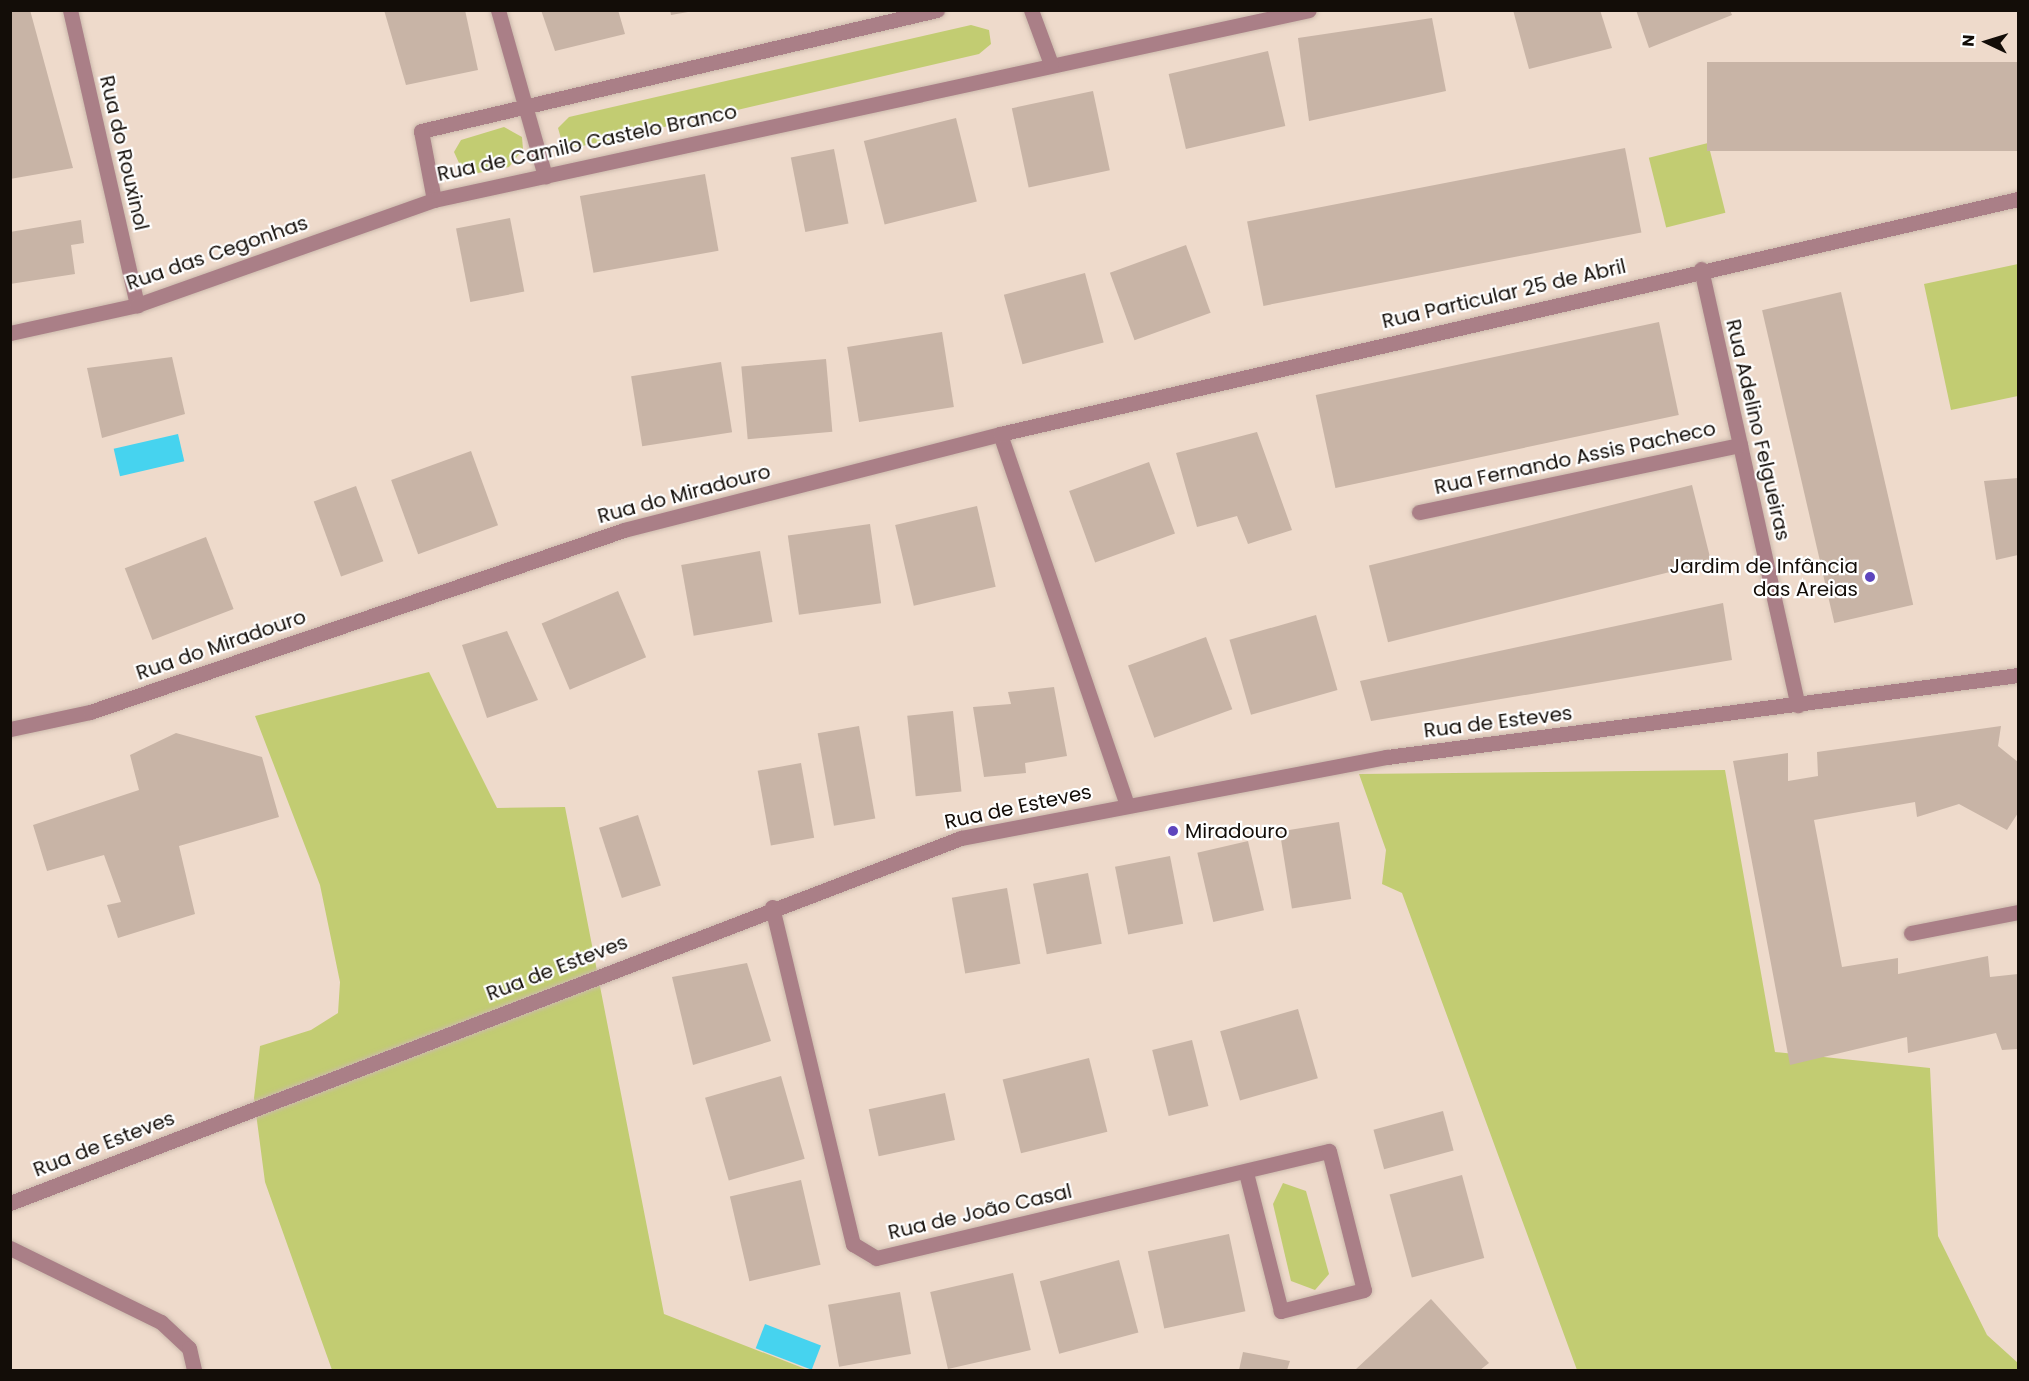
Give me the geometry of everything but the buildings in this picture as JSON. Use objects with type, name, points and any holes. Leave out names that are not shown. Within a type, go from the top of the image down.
[{"type":"street","name":"Rua do Rouxinol","points":[[70,10],[137,305]]},
{"type":"street","points":[[498,10],[530,105],[545,176]]},
{"type":"street","name":"Rua de Camilo Castelo Branco","points":[[937,10],[421,131],[434,200],[1266,16],[1309,10]]},
{"type":"street","points":[[1031,10],[1051,64]]},
{"type":"street","name":"Rua Particular 25 de Abril","points":[[1000,434],[1701,269],[2019,199]]},
{"type":"street","name":"Rua das Cegonhas","points":[[10,333],[137,305],[434,200]]},
{"type":"street","name":"Rua Adelino Felgueiras","points":[[1701,269],[1798,705]]},
{"type":"street","points":[[1000,434],[1127,806]]},
{"type":"street","name":"Rua do Miradouro","points":[[10,729],[90,712],[624,530],[1000,434]]},
{"type":"street","name":"Rua Fernando Assis Pacheco","points":[[1419,512],[1740,445]]},
{"type":"street","name":"Rua de Esteves","points":[[10,1203],[772,907],[961,838],[1386,757],[2019,675]]},
{"type":"street","name":"Rua de João Casal","points":[[772,907],[853,1244],[876,1258],[1246,1173],[1329,1151],[1364,1290],[1281,1311],[1246,1173]]},
{"type":"street","points":[[1911,933],[2019,912]]},
{"type":"street","points":[[10,1248],[160,1322],[189,1348],[194,1371]]},
{"type":"green space","points":[[971,25],[989,30],[991,44],[979,54],[578,147],[562,142],[558,128],[569,117]]},
{"type":"green space","points":[[504,127],[522,137],[523,149],[509,167],[478,173],[459,163],[454,152],[461,140]]},
{"type":"green space","points":[[1708,143],[1725,213],[1666,228],[1649,158]]},
{"type":"green space","points":[[2018,264],[2018,396],[1951,410],[1924,284]]},
{"type":"green space","points":[[429,672],[497,808],[565,807],[664,1314],[808,1370],[332,1370],[265,1182],[254,1098],[260,1046],[311,1030],[338,1013],[340,982],[320,885],[255,716]]},
{"type":"green space","points":[[1725,770],[1775,1052],[1930,1068],[1938,1236],[1987,1335],[2018,1363],[2018,1370],[1577,1370],[1402,893],[1382,884],[1386,850],[1359,774]]},
{"type":"green space","points":[[1283,1183],[1306,1191],[1329,1274],[1315,1290],[1291,1281],[1273,1204]]},
{"type":"water","points":[[178,434],[184,461],[120,476],[114,449]]},
{"type":"water","points":[[765,1324],[821,1346],[812,1370],[756,1348]]},
{"type":"place","name":"Jardim de Infância das Areias","points":[[1870,577]]},
{"type":"place","name":"Miradouro","points":[[1173,831]]}]
